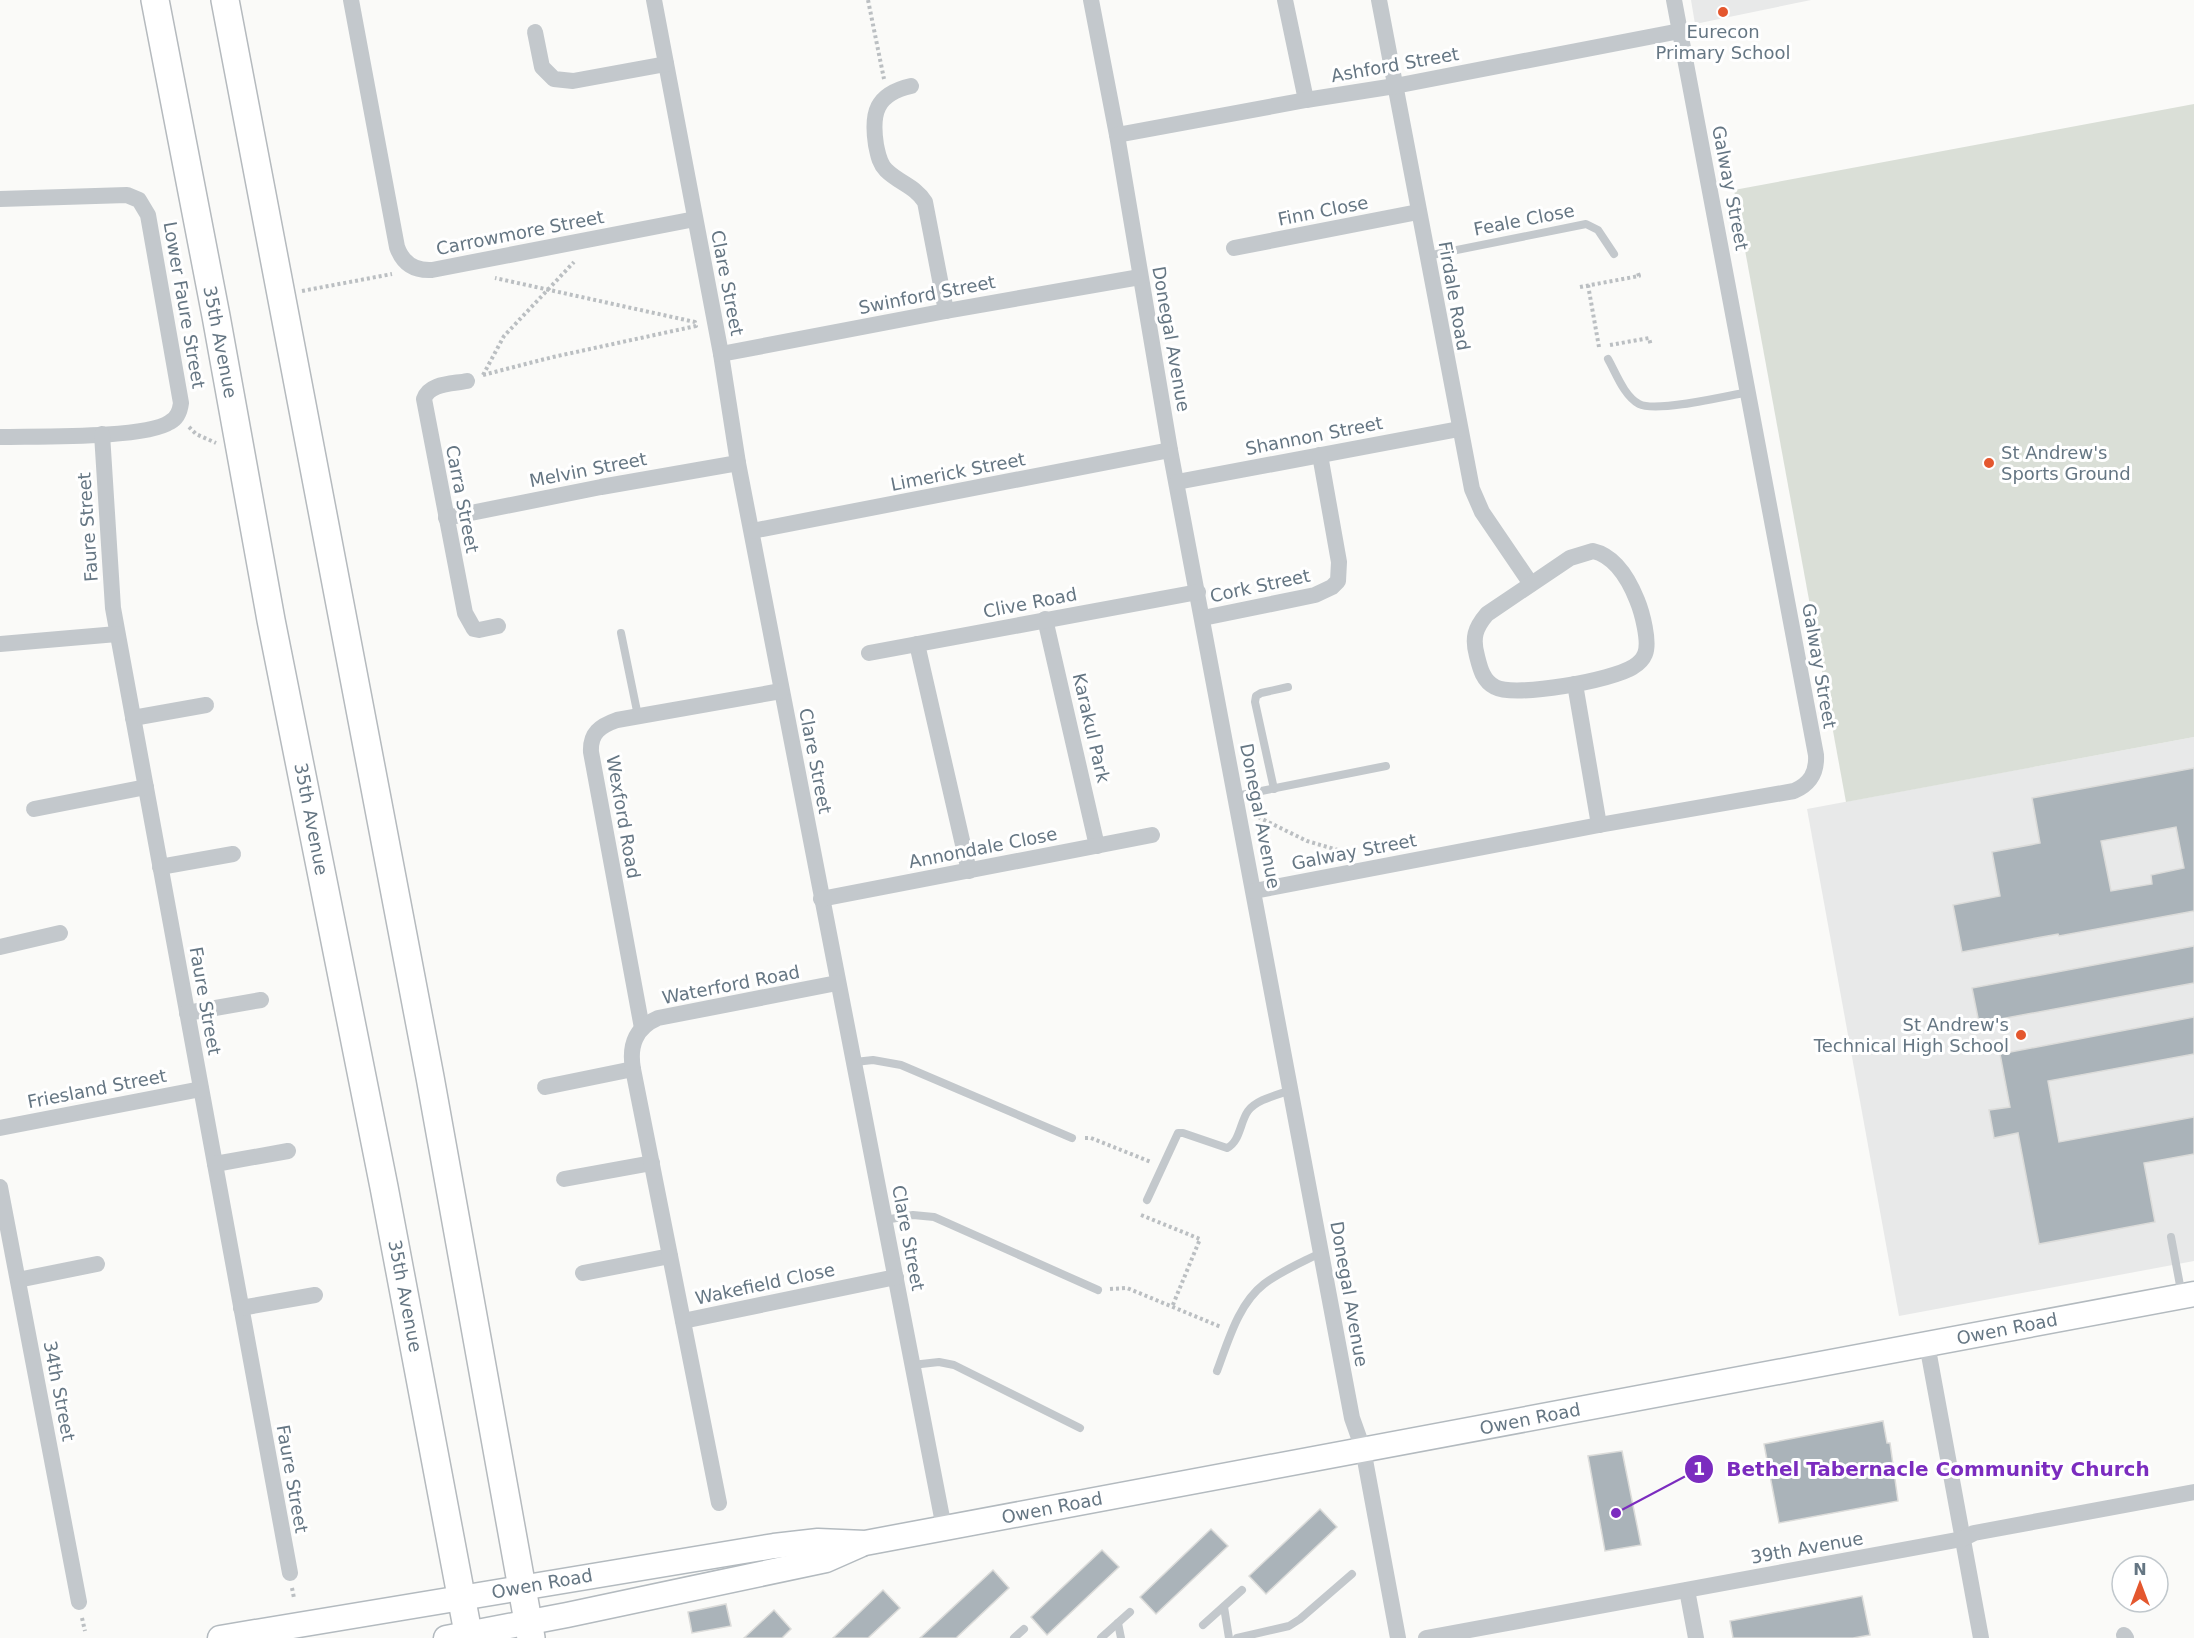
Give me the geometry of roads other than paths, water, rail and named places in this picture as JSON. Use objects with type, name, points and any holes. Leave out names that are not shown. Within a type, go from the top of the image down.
[{"type":"main road","name":"35th Avenue","points":[[155,0],[216,316],[271,620],[354,1031],[462,1598],[461,1637]]},
{"type":"main road","points":[[225,0],[430,1077],[529,1630]]},
{"type":"street","name":"Carrowmore Street","points":[[351,0],[397,247],[403,260],[412,267],[432,270],[695,219]]},
{"type":"street","name":"Clare Street","points":[[654,0],[721,354],[738,462],[781,691],[944,1528]]},
{"type":"street","name":"Donegal Avenue","points":[[1091,0],[1117,135],[1170,450],[1352,1418],[1363,1449],[1398,1638]]},
{"type":"street","points":[[1284,0],[1306,100]]},
{"type":"street","name":"Firdale Road","points":[[1379,0],[1459,429],[1475,499],[1531,584]]},
{"type":"street","name":"Galway Street","points":[[1254,891],[1599,825],[1794,791],[1807,783],[1815,771],[1816,755],[1674,0]]},
{"type":"street","name":"Ashford Street","points":[[1117,135],[1395,86],[1680,31]]},
{"type":"street","points":[[536,33],[542,67],[554,79],[573,81],[666,63]]},
{"type":"street","points":[[911,86],[887,96],[880,103],[874,118],[878,157],[885,169],[912,187],[925,202],[946,311]]},
{"type":"street","name":"Lower Faure Street","points":[[0,199],[127,195],[140,200],[148,215],[181,393],[180,411],[169,423],[152,429],[102,434]]},
{"type":"street","name":"Finn Close","points":[[1234,248],[1418,212]]},
{"type":"street","name":"Swinford Street","points":[[721,354],[1140,277]]},
{"type":"street","name":"Carra Street","points":[[467,381],[431,389],[426,393],[424,399],[465,613],[468,622],[479,630],[498,626]]},
{"type":"street","name":"Shannon Street","points":[[1177,482],[1459,429]]},
{"type":"street","points":[[0,437],[102,434]]},
{"type":"street","name":"Faure Street","points":[[102,434],[109,562],[117,634],[290,1573]]},
{"type":"street","name":"Limerick Street","points":[[752,531],[1170,450]]},
{"type":"street","name":"Cork Street","points":[[1203,618],[1315,595],[1332,587],[1338,581],[1339,562],[1320,455]]},
{"type":"street","name":"Melvin Street","points":[[446,518],[738,462]]},
{"type":"street","points":[[1593,551],[1604,554],[1621,572],[1636,597],[1641,610],[1647,648],[1645,656],[1634,667],[1624,672],[1575,684],[1519,691],[1505,691],[1493,686],[1485,679],[1482,672],[1474,640],[1477,626],[1486,614],[1531,584],[1570,558],[1593,551]]},
{"type":"street","name":"Clive Road","points":[[869,653],[1198,592]]},
{"type":"street","name":"Karakul Park","points":[[1045,619],[1097,846]]},
{"type":"street","points":[[0,644],[117,634]]},
{"type":"street","points":[[916,644],[969,871]]},
{"type":"street","points":[[1575,684],[1599,825]]},
{"type":"street","name":"Wexford Road","points":[[642,1028],[590,742],[592,736],[603,725],[617,720],[781,691]]},
{"type":"street","points":[[133,718],[206,705]]},
{"type":"street","points":[[34,809],[146,787]]},
{"type":"street","name":"Annondale Close","points":[[821,899],[1152,835]]},
{"type":"street","points":[[160,867],[233,854]]},
{"type":"street","points":[[0,947],[60,933]]},
{"type":"street","name":"Waterford Road","points":[[642,1028],[658,1018],[837,984]]},
{"type":"street","points":[[187,1013],[261,1000]]},
{"type":"street","points":[[642,1028],[633,1043],[633,1070],[683,1321]]},
{"type":"street","points":[[546,1087],[633,1070]]},
{"type":"street","name":"Friesland Street","points":[[0,1128],[201,1089]]},
{"type":"street","points":[[215,1164],[288,1150]]},
{"type":"street","points":[[564,1179],[652,1163]]},
{"type":"street","name":"34th Street","points":[[0,1187],[79,1602]]},
{"type":"street","points":[[583,1273],[670,1256]]},
{"type":"street","points":[[18,1280],[97,1264]]},
{"type":"street","name":"Wakefield Close","points":[[719,1503],[683,1321],[896,1277]]},
{"type":"street","points":[[241,1308],[315,1295]]},
{"type":"street","name":"Owen Road","points":[[220,1638],[774,1546],[818,1541],[865,1542],[2188,1295]]},
{"type":"street","points":[[1927,1344],[1981,1638]]},
{"type":"street","name":"39th Avenue","points":[[1425,1638],[1962,1539],[1974,1533],[2194,1492]]},
{"type":"street","name":"Owen Road","points":[[461,1637],[529,1630],[826,1560],[865,1542]]},
{"type":"street","points":[[1687,1590],[1696,1638]]},
{"type":"lane","name":"Feale Close","points":[[1427,256],[1586,224],[1598,230],[1614,254]]},
{"type":"lane","points":[[1608,359],[1631,398],[1640,405],[1654,407],[1749,392]]},
{"type":"lane","points":[[621,633],[638,716]]},
{"type":"lane","points":[[1274,789],[1255,702],[1261,693],[1288,687]]},
{"type":"lane","points":[[1236,796],[1386,766]]},
{"type":"lane","points":[[855,1062],[873,1060],[901,1065],[1072,1138]]},
{"type":"lane","points":[[1147,1200],[1178,1133],[1183,1132],[1227,1148],[1232,1146],[1249,1110],[1255,1104],[1292,1090]]},
{"type":"lane","points":[[885,1220],[913,1215],[934,1217],[1098,1290]]},
{"type":"lane","points":[[2171,1237],[2188,1295]]},
{"type":"lane","points":[[1217,1371],[1245,1305],[1263,1285],[1322,1252]]},
{"type":"lane","points":[[912,1365],[939,1362],[954,1365],[1080,1428]]},
{"type":"lane","points":[[1237,1638],[1288,1626],[1300,1619],[1352,1574]]},
{"type":"lane","points":[[1203,1625],[1242,1590]]},
{"type":"lane","points":[[1224,1607],[1230,1638]]},
{"type":"lane","points":[[1101,1638],[1130,1612]]},
{"type":"lane","points":[[1118,1623],[1121,1638]]},
{"type":"lane","points":[[1014,1638],[1024,1629]]},
{"type":"place","name":"Eurecon Primary School","points":[[1723,12]]},
{"type":"place","name":"St Andrew's Sports Ground","points":[[1989,463]]},
{"type":"place","name":"St Andrew's Technical High School","points":[[2021,1035]]},
{"type":"place","name":"Bethel Tabernacle Community Church","points":[[1616,1513]]}]
